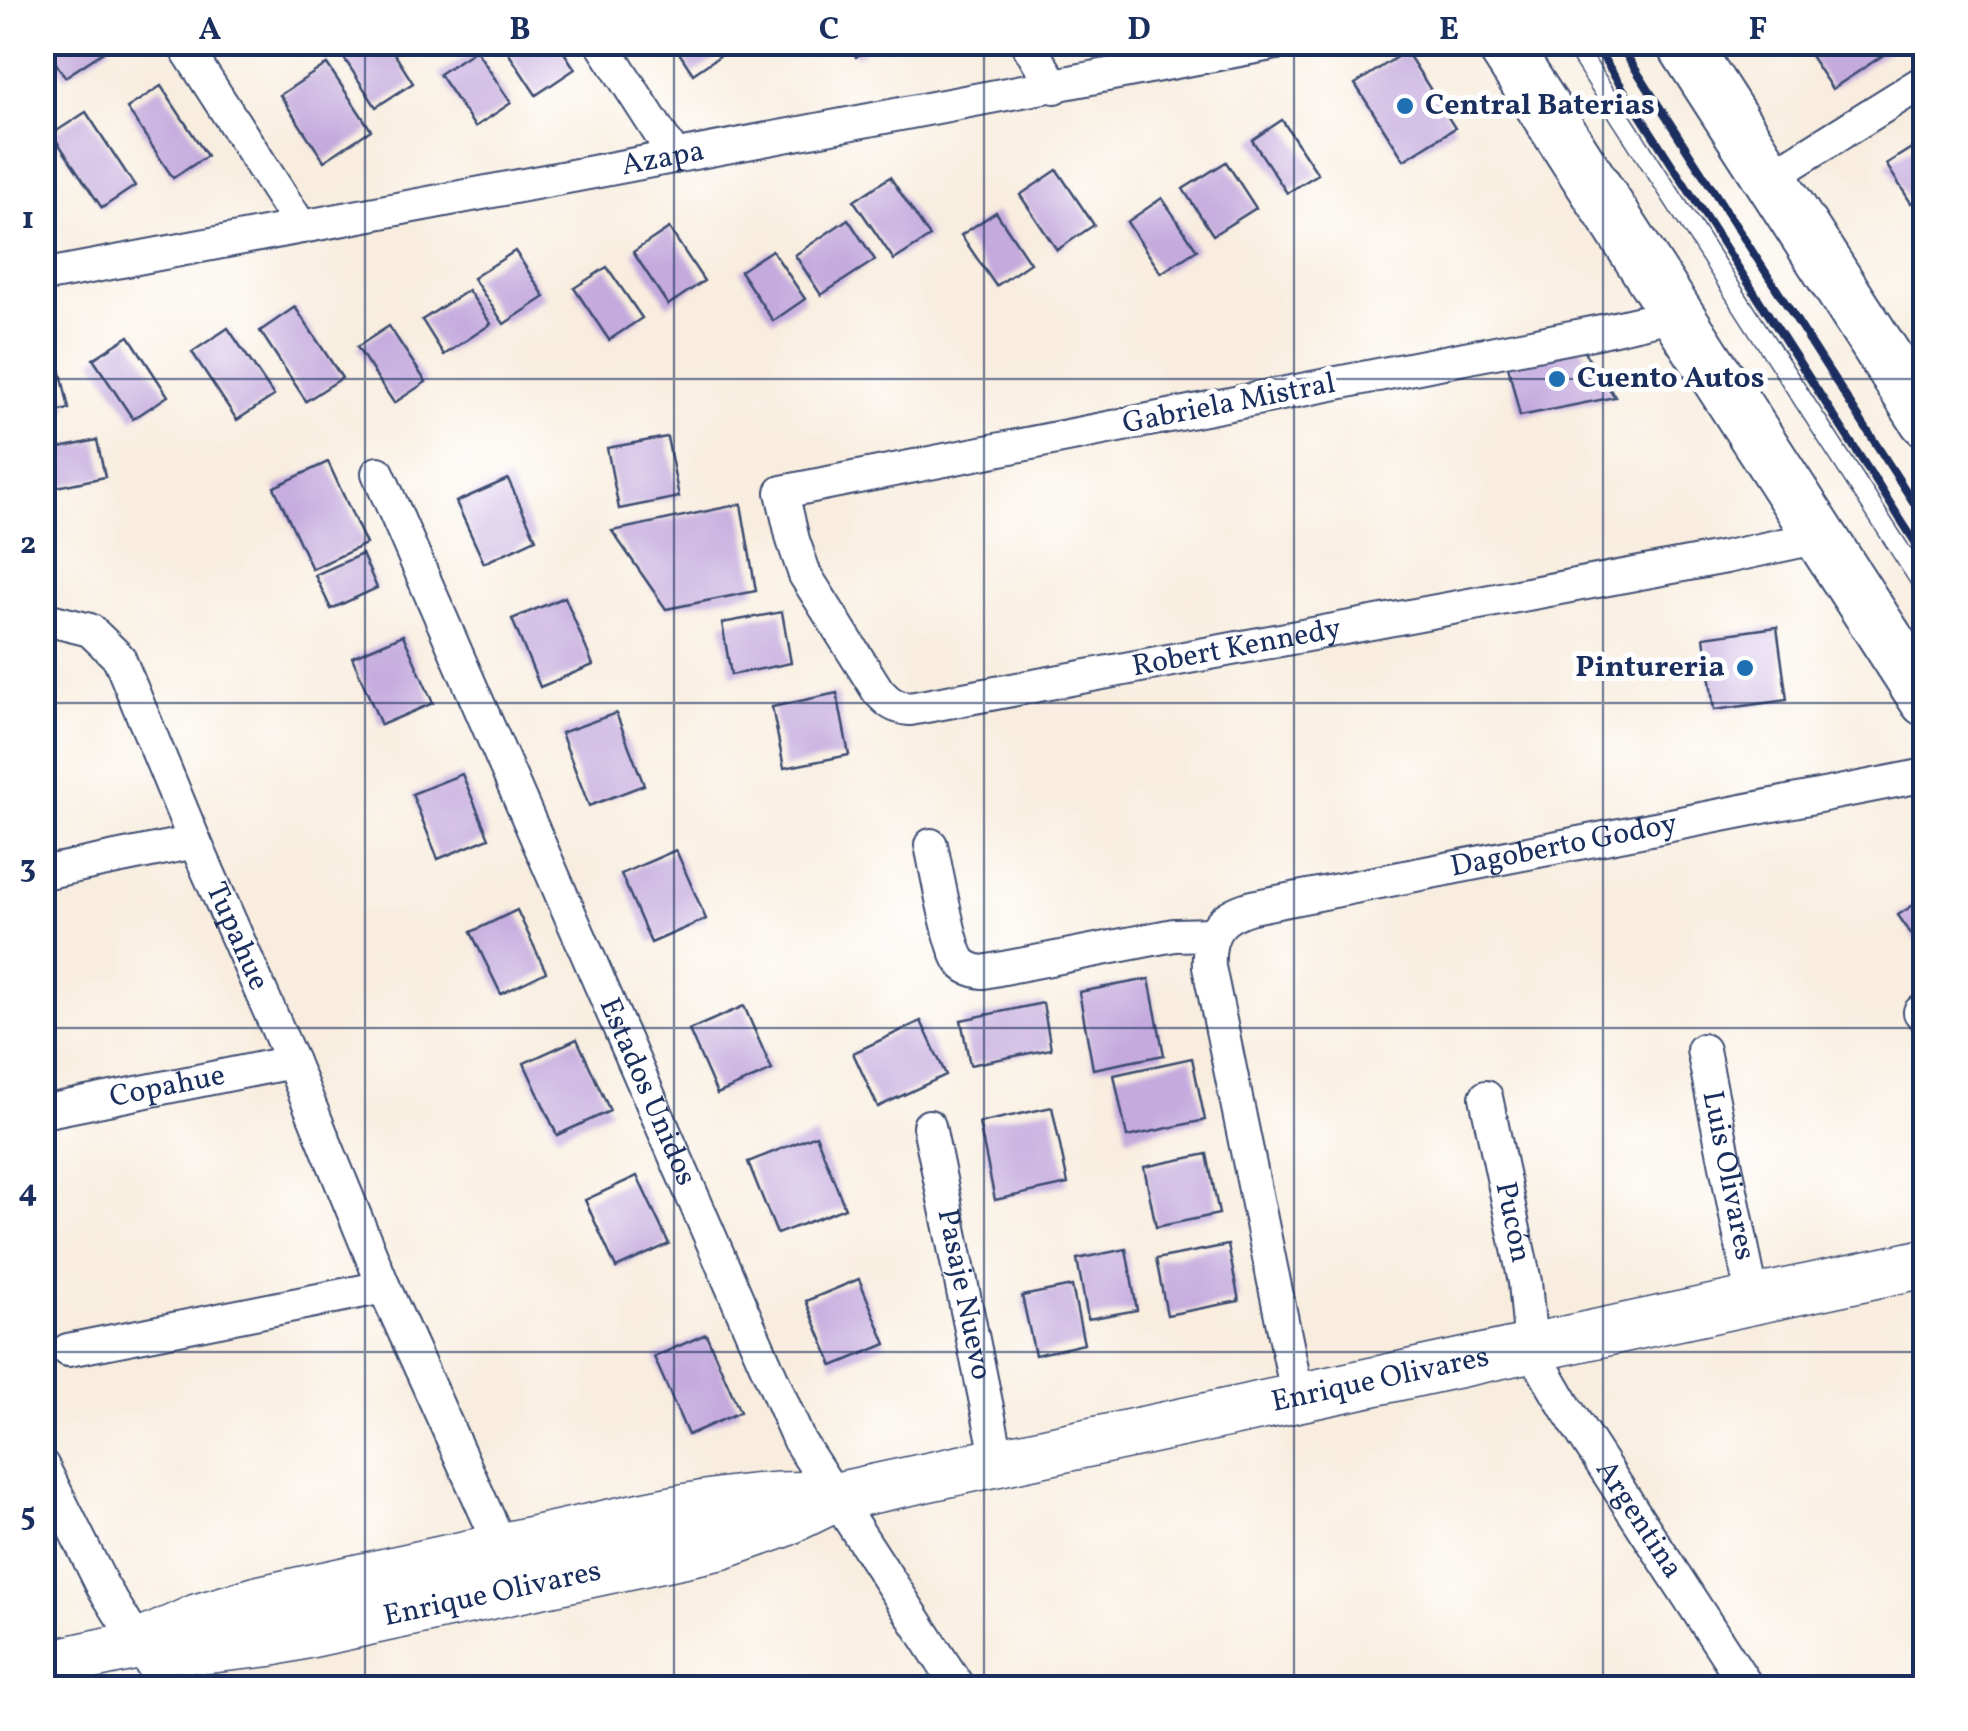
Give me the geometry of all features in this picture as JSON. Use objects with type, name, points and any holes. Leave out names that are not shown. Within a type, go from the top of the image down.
[{"type":"main road","points":[[1501,42],[1926,700]]},
{"type":"main road","points":[[1682,42],[1926,420]]},
{"type":"main road","name":"Enrique Olivares","points":[[42,1666],[138,1645],[174,1649],[270,1642],[511,1568],[722,1545],[781,1524],[835,1497],[1926,1264]]},
{"type":"street","points":[[182,42],[301,227]]},
{"type":"street","points":[[601,42],[675,157]]},
{"type":"street","points":[[1026,42],[1054,86]]},
{"type":"street","name":"Azapa","points":[[42,276],[1282,42]]},
{"type":"street","points":[[1770,178],[1926,80]]},
{"type":"street","name":"Gabriela Mistral","points":[[782,492],[1676,314]]},
{"type":"street","name":"Estados Unidos","points":[[378,474],[799,1441],[959,1688]]},
{"type":"street","name":"Robert Kennedy","points":[[782,492],[805,575],[878,691],[886,701],[910,710],[1820,537]]},
{"type":"street","name":"Tupahue","points":[[48,622],[90,630],[119,658],[384,1287],[511,1568]]},
{"type":"street","name":"Dagoberto Godoy","points":[[1213,934],[1236,911],[1252,906],[1926,775]]},
{"type":"street","points":[[42,874],[195,842]]},
{"type":"street","points":[[931,844],[955,951],[965,966],[974,970],[983,972],[1174,935],[1213,934],[1208,950],[1209,967],[1298,1398]]},
{"type":"street","name":"Luis Olivares","points":[[1704,1050],[1753,1301]]},
{"type":"street","name":"Copahue","points":[[42,1112],[292,1062]]},
{"type":"street","name":"Pucón","points":[[1486,1097],[1525,1282],[1531,1348]]},
{"type":"street","name":"Pasaje Nuevo","points":[[929,1126],[998,1461]]},
{"type":"street","points":[[68,1350],[384,1287]]},
{"type":"street","name":"Argentina","points":[[1531,1348],[1748,1688]]},
{"type":"street","points":[[42,1465],[104,1587],[166,1688]]},
{"type":"lane","points":[[1572,42],[1926,590]]},
{"type":"building","points":[[42,42],[108,42],[111,47],[65,77]]},
{"type":"building","points":[[361,42],[387,42],[413,83],[376,107],[342,55]]},
{"type":"building","points":[[501,42],[557,42],[575,69],[536,95]]},
{"type":"building","points":[[672,42],[721,42],[727,51],[693,74]]},
{"type":"building","points":[[847,42],[878,42],[856,57]]},
{"type":"building","points":[[1801,42],[1903,42],[1832,89]]},
{"type":"building","points":[[476,50],[511,103],[475,127],[439,74]]},
{"type":"building","name":"Central Baterias","points":[[1406,51],[1455,128],[1404,160],[1355,84]]},
{"type":"building","points":[[327,64],[371,130],[324,161],[280,95]]},
{"type":"building","points":[[161,86],[207,156],[173,178],[127,108]]},
{"type":"building","points":[[86,112],[135,186],[102,208],[52,134]]},
{"type":"building","points":[[1282,120],[1318,174],[1287,193],[1252,140]]},
{"type":"building","points":[[1926,139],[1926,193],[1911,203],[1886,164]]},
{"type":"building","points":[[1226,162],[1256,208],[1213,235],[1183,189]]},
{"type":"building","points":[[1057,170],[1094,225],[1057,250],[1020,195]]},
{"type":"building","points":[[890,177],[930,237],[894,260],[854,201]]},
{"type":"building","points":[[1162,198],[1197,250],[1161,273],[1127,222]]},
{"type":"building","points":[[996,212],[1030,263],[996,286],[961,235]]},
{"type":"building","points":[[848,219],[875,260],[821,295],[795,255]]},
{"type":"building","points":[[669,228],[704,281],[668,305],[633,252]]},
{"type":"building","points":[[772,250],[805,299],[773,321],[740,271]]},
{"type":"building","points":[[515,251],[545,297],[504,324],[473,278]]},
{"type":"building","points":[[607,267],[642,318],[609,340],[574,288]]},
{"type":"building","points":[[468,290],[491,324],[444,355],[422,320]]},
{"type":"building","points":[[295,307],[342,378],[306,401],[260,331]]},
{"type":"building","points":[[389,326],[426,382],[394,403],[357,347]]},
{"type":"building","points":[[228,328],[274,396],[237,420],[192,352]]},
{"type":"building","points":[[129,336],[168,396],[133,419],[93,359]]},
{"type":"building","points":[[54,341],[69,409],[42,415],[42,343]]},
{"type":"building","name":"Cuento Autos","points":[[1580,346],[1615,397],[1520,416],[1507,362]]},
{"type":"building","points":[[667,437],[679,497],[619,509],[607,448]]},
{"type":"building","points":[[97,440],[105,477],[42,490],[42,452]]},
{"type":"building","points":[[328,462],[366,544],[312,569],[274,487]]},
{"type":"building","points":[[508,479],[536,539],[484,563],[456,502]]},
{"type":"building","points":[[741,504],[756,591],[666,609],[612,531]]},
{"type":"building","points":[[362,554],[377,588],[331,609],[315,575]]},
{"type":"building","points":[[565,597],[593,665],[540,687],[512,619]]},
{"type":"building","points":[[782,612],[791,663],[731,675],[722,623]]},
{"type":"building","name":"Pintureria","points":[[1777,627],[1787,700],[1714,710],[1704,637]]},
{"type":"building","points":[[403,635],[433,703],[381,725],[352,657]]},
{"type":"building","points":[[837,693],[849,755],[784,768],[772,707]]},
{"type":"building","points":[[616,713],[644,785],[589,806],[561,733]]},
{"type":"building","points":[[462,774],[489,838],[438,859],[412,794]]},
{"type":"building","points":[[676,850],[706,919],[651,943],[621,874]]},
{"type":"building","points":[[1926,897],[1926,955],[1898,915]]},
{"type":"building","points":[[517,910],[546,972],[501,994],[471,932]]},
{"type":"building","points":[[1149,979],[1164,1055],[1093,1069],[1079,992]]},
{"type":"building","points":[[1043,1003],[1051,1049],[970,1065],[961,1020]]},
{"type":"building","points":[[744,1006],[772,1070],[717,1094],[689,1030]]},
{"type":"building","points":[[921,1021],[946,1075],[878,1107],[853,1053]]},
{"type":"building","points":[[577,1039],[610,1111],[557,1135],[524,1063]]},
{"type":"building","points":[[1192,1058],[1205,1120],[1127,1137],[1114,1075]]},
{"type":"building","points":[[1052,1107],[1068,1184],[995,1200],[979,1123]]},
{"type":"building","points":[[816,1135],[845,1208],[777,1234],[748,1162]]},
{"type":"building","points":[[1207,1154],[1219,1214],[1156,1227],[1144,1167]]},
{"type":"building","points":[[637,1176],[669,1244],[616,1268],[585,1200]]},
{"type":"building","points":[[1228,1245],[1239,1301],[1167,1315],[1156,1259]]},
{"type":"building","points":[[1126,1249],[1137,1310],[1088,1319],[1077,1259]]},
{"type":"building","points":[[859,1279],[886,1344],[833,1366],[806,1301]]},
{"type":"building","points":[[1072,1286],[1084,1344],[1035,1355],[1022,1296]]},
{"type":"building","points":[[706,1334],[740,1412],[688,1435],[654,1357]]},
{"type":"railway","points":[[1593,42],[1926,559]]},
{"type":"railway","points":[[1618,42],[1926,522]]},
{"type":"place","name":"Central Baterias","points":[[1405,106]]},
{"type":"place","name":"Cuento Autos","points":[[1557,379]]},
{"type":"place","name":"Pintureria","points":[[1745,668]]}]
